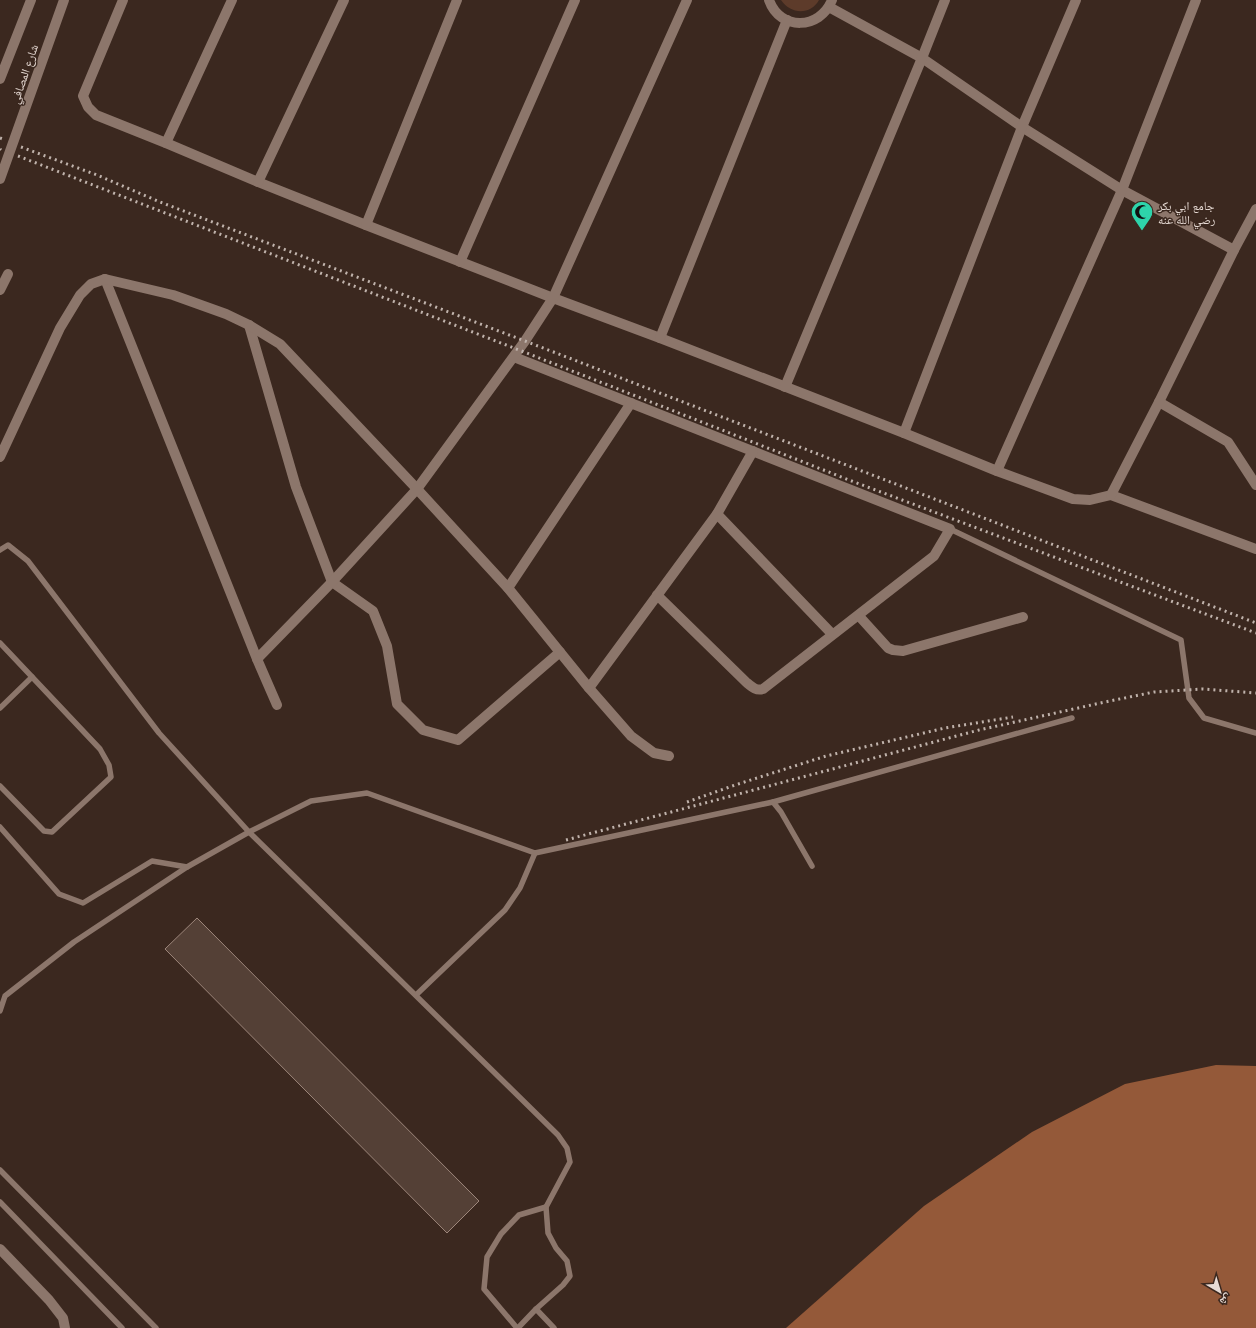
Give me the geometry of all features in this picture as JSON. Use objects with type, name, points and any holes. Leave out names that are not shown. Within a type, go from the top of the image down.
[{"type":"street","name":"شارع المصافي","points":[[0,79],[31,0]]},
{"type":"street","name":"شارع المصافي","points":[[0,179],[64,0]]},
{"type":"street","points":[[123,0],[83,96],[88,107],[96,115],[166,142],[258,182],[366,225],[904,433],[997,471],[1073,499],[1090,500],[1111,495],[1256,548]]},
{"type":"street","points":[[166,142],[232,0]]},
{"type":"street","points":[[258,182],[344,0]]},
{"type":"street","points":[[366,225],[458,0]]},
{"type":"street","points":[[460,262],[575,0]]},
{"type":"street","points":[[257,659],[332,582],[417,489],[514,357],[553,298],[686,0]]},
{"type":"street","points":[[769,0],[771,6],[778,14],[787,20],[796,23],[806,23],[815,20],[823,14],[831,3],[922,58],[1022,127],[1122,190],[1234,250]]},
{"type":"street","points":[[785,387],[945,0]]},
{"type":"street","points":[[904,433],[1022,127],[1076,0]]},
{"type":"street","points":[[997,471],[1122,190],[1196,0]]},
{"type":"street","points":[[660,338],[787,20]]},
{"type":"street","points":[[1111,495],[1256,209]]},
{"type":"street","points":[[0,290],[8,274]]},
{"type":"street","points":[[105,279],[257,659],[277,705]]},
{"type":"street","points":[[0,457],[60,328],[80,295],[91,284],[105,279],[173,295],[226,314],[249,325],[280,344],[508,588],[589,688],[631,736],[654,753],[669,756]]},
{"type":"street","points":[[249,325],[296,487],[332,582],[373,611],[387,646],[397,704],[423,730],[458,740],[560,652]]},
{"type":"street","points":[[514,357],[950,529],[934,556],[859,616],[832,634],[763,689],[756,690],[746,682],[658,595]]},
{"type":"street","points":[[1159,402],[1228,442],[1256,485]]},
{"type":"street","points":[[508,588],[631,403]]},
{"type":"street","points":[[589,688],[717,514],[753,451]]},
{"type":"street","points":[[717,514],[832,634]]},
{"type":"street","points":[[859,616],[888,648],[903,651],[1023,616]]},
{"type":"street","points":[[0,1249],[49,1300],[63,1318],[65,1328]]},
{"type":"lane","points":[[950,529],[1181,640],[1189,698],[1204,718],[1256,733]]},
{"type":"lane","points":[[0,550],[8,546],[28,561],[159,733],[249,832],[558,1135],[567,1148],[570,1162],[546,1207],[548,1233],[556,1248],[567,1261],[570,1276],[563,1285],[517,1328],[484,1289],[487,1257],[501,1234],[519,1215],[546,1207]]},
{"type":"lane","points":[[0,643],[100,749],[109,765],[111,777],[52,832],[44,831],[0,786]]},
{"type":"lane","points":[[0,708],[32,677]]},
{"type":"lane","points":[[0,1011],[5,996],[74,942],[188,867],[249,832],[311,801],[367,793],[535,853],[773,802],[1072,718]]},
{"type":"lane","points":[[773,802],[781,812],[812,866]]},
{"type":"lane","points":[[0,827],[59,894],[83,903],[152,861],[188,867]]},
{"type":"lane","points":[[416,995],[505,910],[520,888],[535,853]]},
{"type":"lane","points":[[0,1170],[156,1328]]},
{"type":"lane","points":[[0,1202],[122,1328]]},
{"type":"lane","points":[[536,1310],[554,1328]]},
{"type":"shaded area","points":[[781,0],[819,0],[811,9],[800,11],[789,8]]},
{"type":"shaded area","points":[[1216,1065],[1256,1066],[1256,1328],[786,1328],[924,1206],[1032,1132],[1125,1084]]},
{"type":"building","points":[[197,918],[479,1201],[447,1233],[165,949]]},
{"type":"railway","points":[[0,138],[5,140]]},
{"type":"railway","points":[[21,147],[97,175],[160,202],[1256,623]]},
{"type":"railway","points":[[18,156],[519,350],[849,480],[1256,633]]},
{"type":"railway","points":[[566,840],[979,730],[1105,702],[1154,692],[1203,689],[1256,693]]},
{"type":"railway","points":[[687,802],[826,756],[945,728],[1013,717]]},
{"type":"place","name":"جامع ابي بكر رضي الله عنه","points":[[1142,232]]}]
